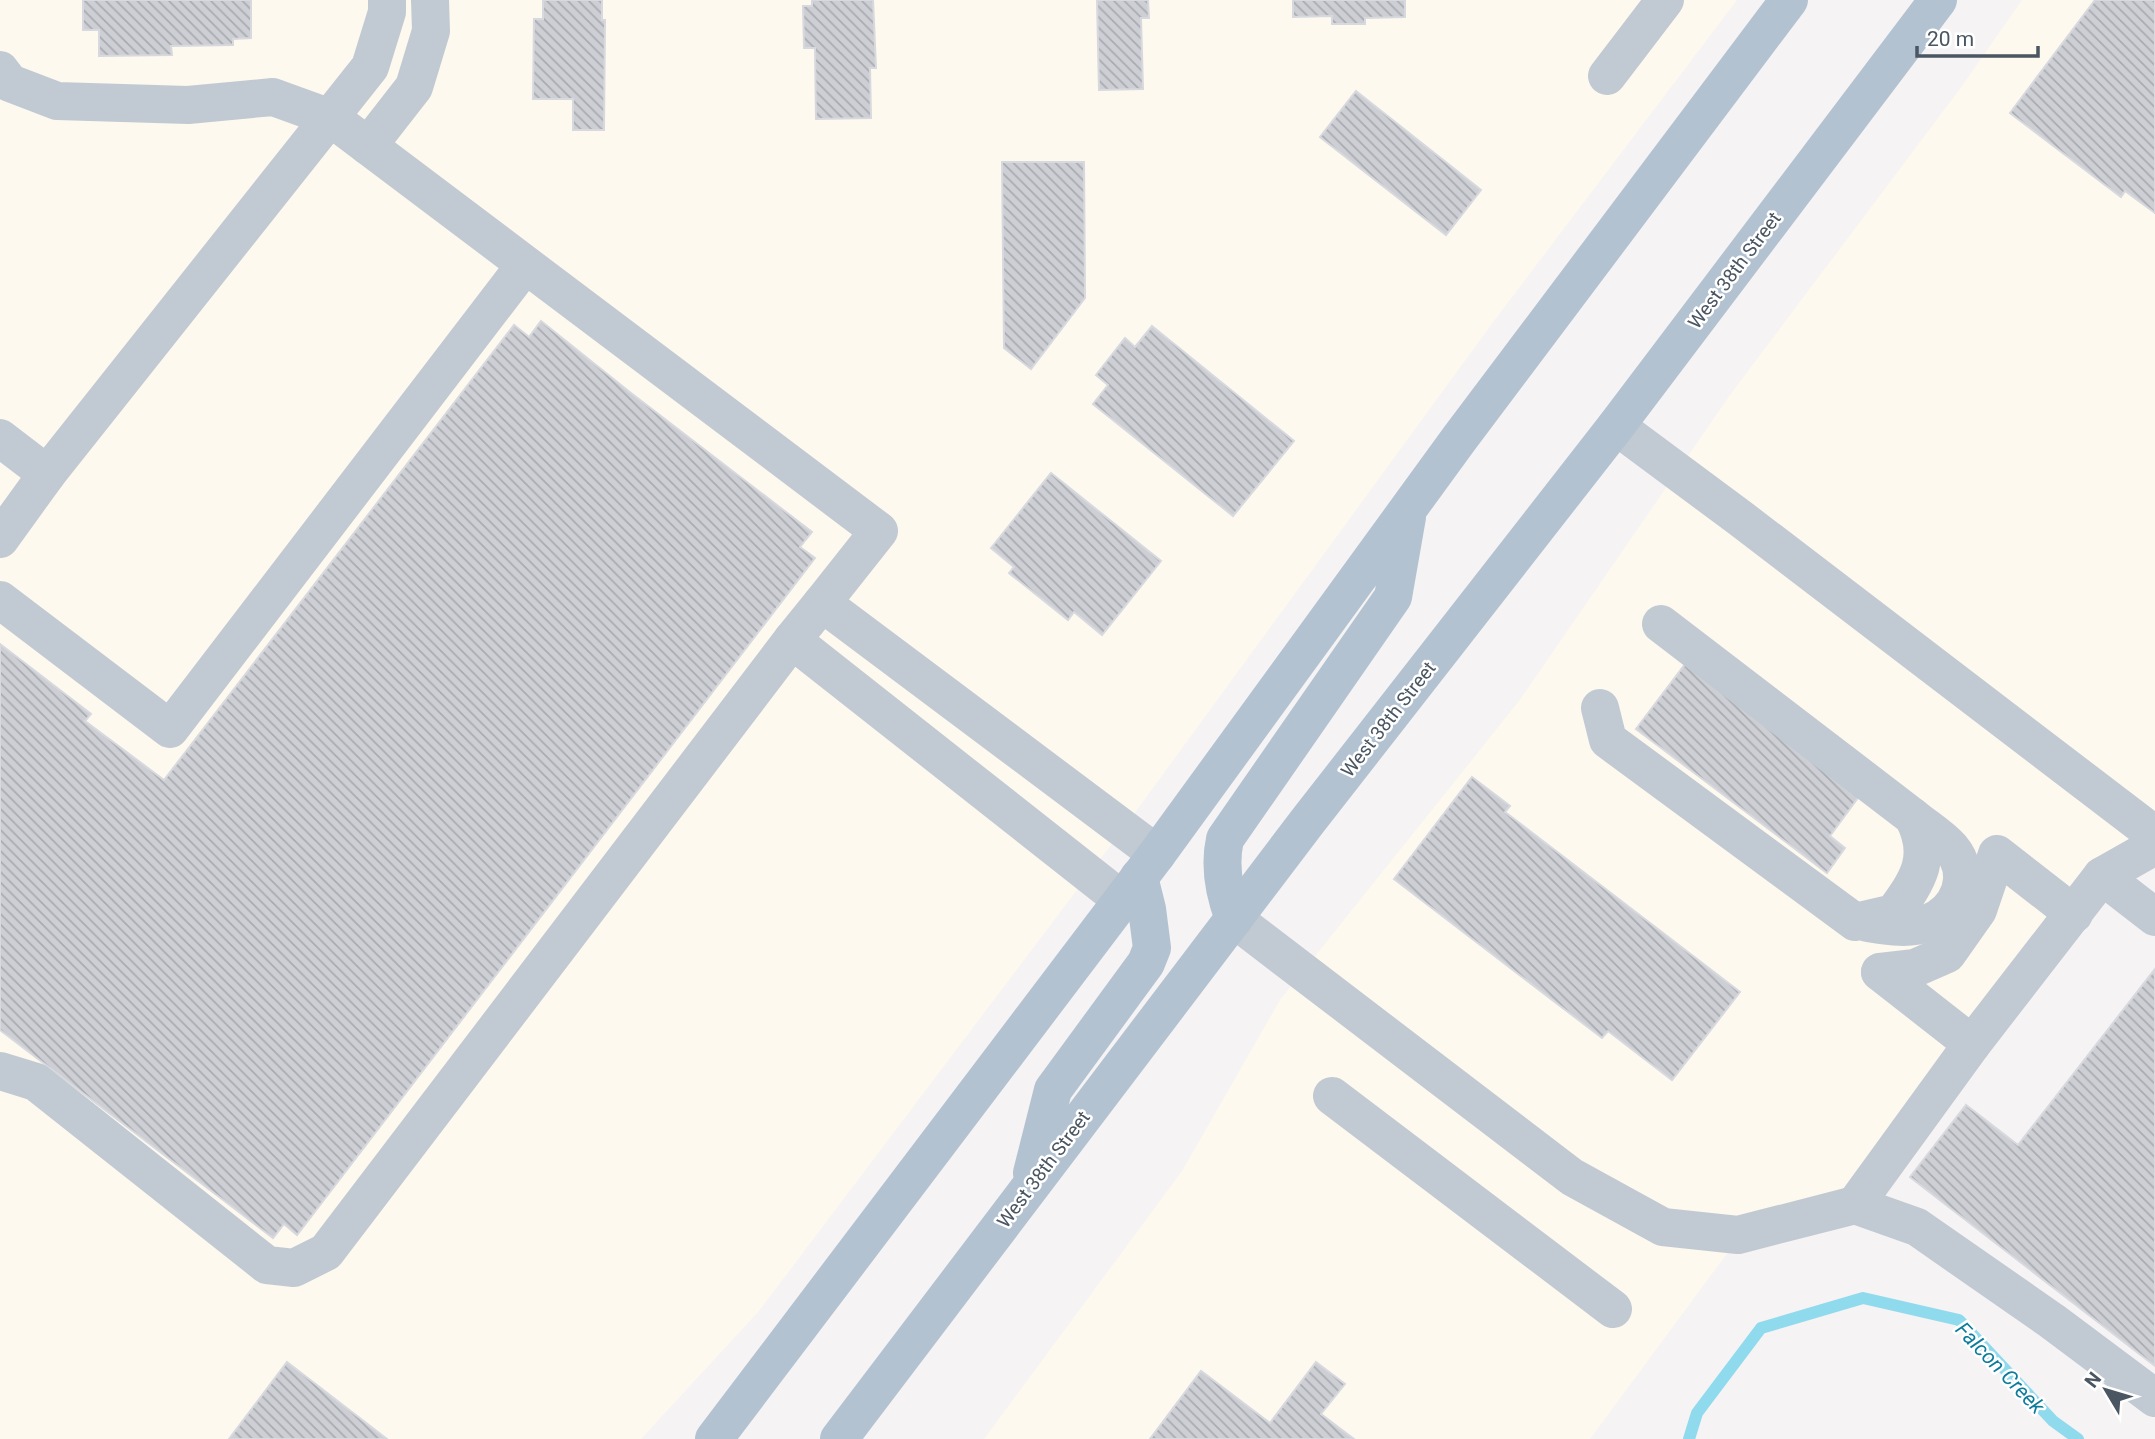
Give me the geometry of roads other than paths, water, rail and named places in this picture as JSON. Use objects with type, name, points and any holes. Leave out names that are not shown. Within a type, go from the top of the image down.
[{"type":"main road","points":[[714,1439],[1140,877],[1409,508],[1788,0]]},
{"type":"main road","name":"West 38th Street","points":[[839,1439],[1307,822],[1616,426],[1938,0]]},
{"type":"main road","points":[[1234,919],[1224,888],[1222,853],[1225,839],[1393,597],[1409,508]]},
{"type":"main road","points":[[1028,1188],[1053,1090],[1146,963],[1152,948],[1140,877]]},
{"type":"lane","points":[[0,539],[47,474],[370,67],[387,12],[387,0]]},
{"type":"lane","points":[[368,146],[414,87],[431,31],[430,0]]},
{"type":"lane","points":[[1607,76],[1665,0]]},
{"type":"lane","points":[[0,70],[10,83],[57,102],[188,105],[273,97],[331,118],[879,531],[792,640],[326,1252],[294,1268],[267,1265],[36,1082],[0,1071]]},
{"type":"lane","points":[[0,600],[170,729],[525,265]]},
{"type":"lane","points":[[1616,426],[2155,835]]},
{"type":"lane","points":[[0,438],[47,474]]},
{"type":"lane","points":[[822,603],[1140,877]]},
{"type":"lane","points":[[1600,708],[1608,740],[1856,922],[1894,913],[1915,883],[1923,858],[1922,834],[1913,817],[1661,624]]},
{"type":"lane","points":[[792,640],[1140,877]]},
{"type":"lane","points":[[1855,1205],[1972,1044],[2102,876],[2155,846]]},
{"type":"lane","points":[[1972,1044],[1880,972],[1915,968],[1947,954],[1978,910],[1997,854],[2074,914]]},
{"type":"lane","points":[[2102,876],[2155,917]]},
{"type":"lane","points":[[1234,919],[1572,1177],[1663,1227],[1738,1235],[1855,1205],[1917,1227],[2052,1321],[2155,1398]]},
{"type":"lane","points":[[1332,1096],[1613,1309]]},
{"type":"waterway","name":"Falcon Creek","points":[[1689,1439],[1697,1413],[1761,1328],[1863,1298],[1959,1320],[2053,1421],[2078,1439]]}]
